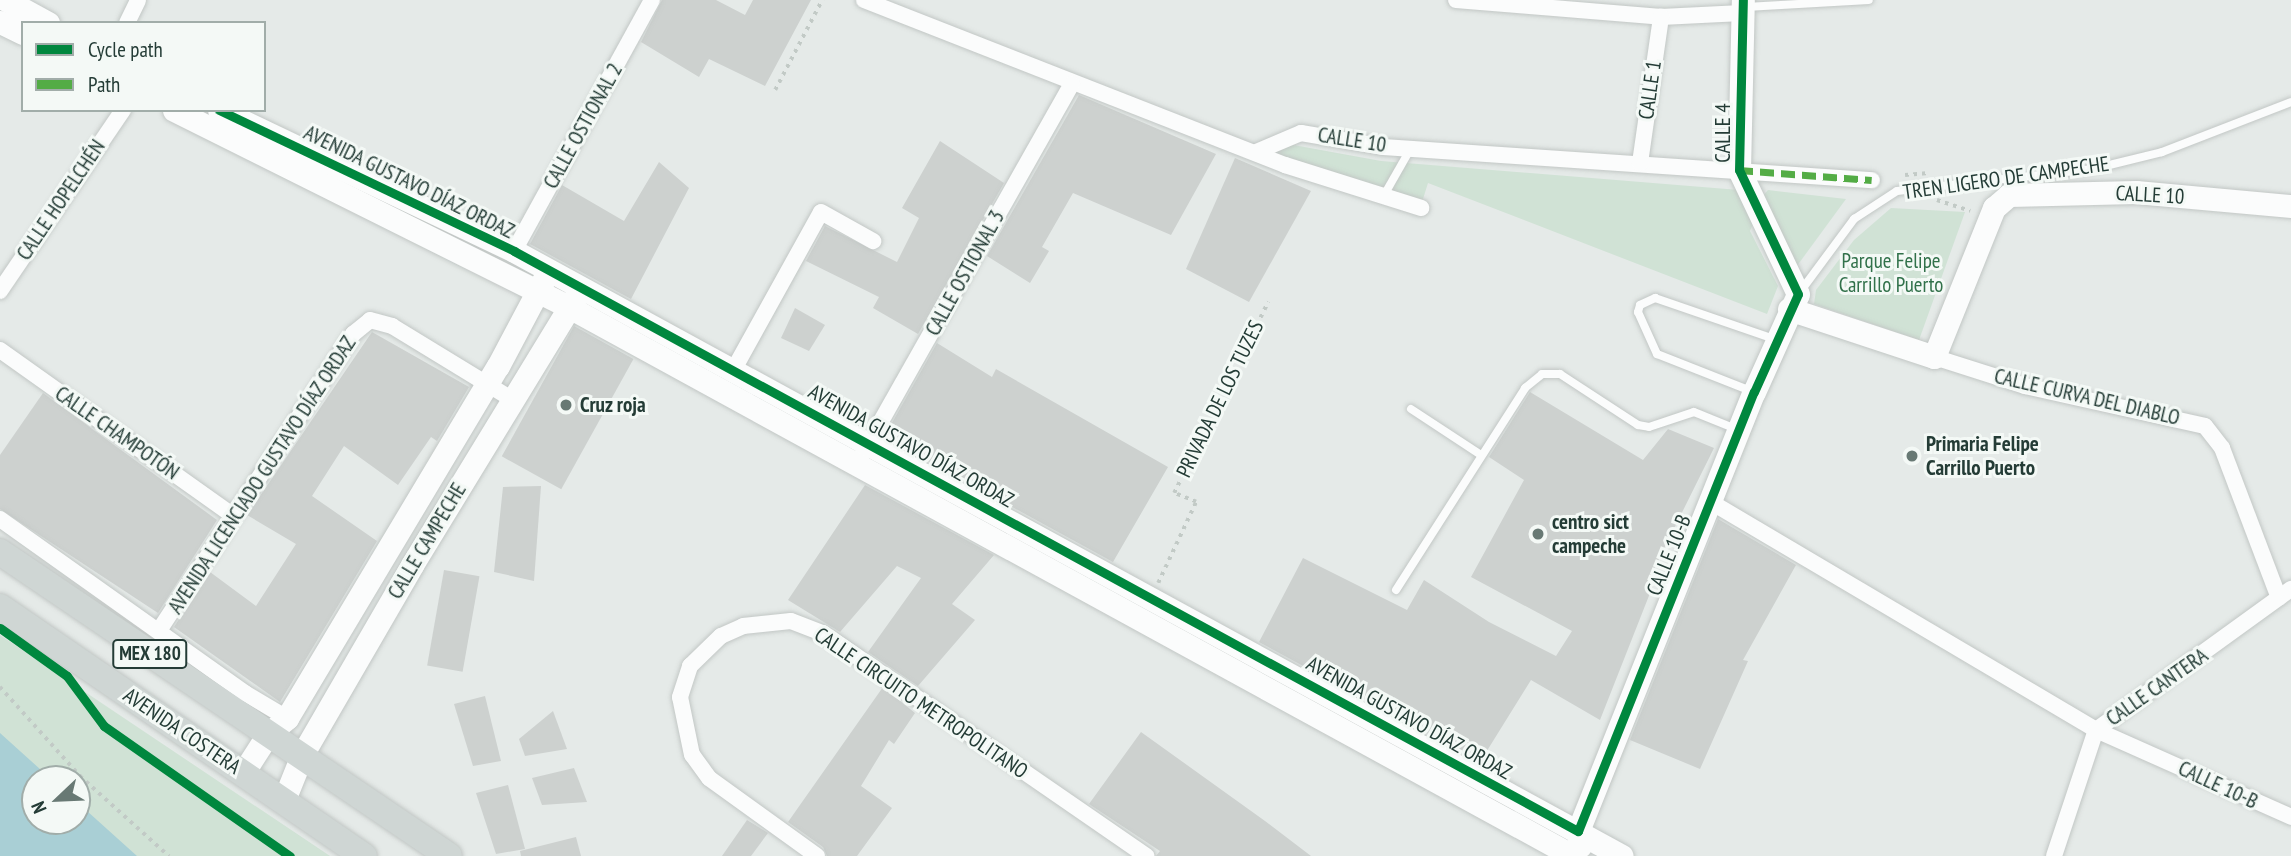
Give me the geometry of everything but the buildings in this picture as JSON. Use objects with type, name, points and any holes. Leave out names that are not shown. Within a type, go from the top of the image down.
[{"type":"main road","name":"MEX 180","points":[[0,552],[278,726],[302,755]]},
{"type":"main road","name":"AVENIDA COSTERA","points":[[0,607],[364,856]]},
{"type":"main road","points":[[302,755],[449,856]]},
{"type":"street","points":[[6,0],[44,21]]},
{"type":"street","points":[[128,21],[138,0]]},
{"type":"street","name":"CALLE OSTIONAL 2","points":[[514,251],[652,0]]},
{"type":"street","points":[[864,0],[1072,84],[1256,152],[1420,208]]},
{"type":"street","points":[[1456,0],[1661,17],[1743,7]]},
{"type":"street","name":"CALLE 4","points":[[1743,7],[1739,170],[1794,302]]},
{"type":"street","name":"CALLE 1","points":[[1640,163],[1661,17]]},
{"type":"street","points":[[0,22],[21,32]]},
{"type":"street","name":"CALLE OSTIONAL 3","points":[[863,453],[1072,84]]},
{"type":"street","name":"CALLE HOPELCHÉN","points":[[0,291],[121,112]]},
{"type":"street","name":"AVENIDA GUSTAVO DÍAZ ORDAZ","points":[[178,112],[1151,597],[1622,856]]},
{"type":"street","name":"AVENIDA GUSTAVO DÍAZ ORDAZ","points":[[223,112],[514,251],[734,369],[863,453],[1560,853]]},
{"type":"street","name":"CALLE 10","points":[[1256,152],[1301,133],[1411,148],[1872,180]]},
{"type":"street","name":"CALLE 10","points":[[1934,357],[1994,208],[2009,195],[2136,192],[2291,206]]},
{"type":"street","points":[[734,369],[821,212],[873,241]]},
{"type":"street","name":"CALLE CAMPECHE","points":[[243,773],[278,726],[386,554],[485,387],[549,270]]},
{"type":"street","name":"CALLE CAMPECHE","points":[[284,800],[302,755],[412,565],[582,288]]},
{"type":"street","name":"CALLE 10-B","points":[[1578,831],[1709,501],[1794,302]]},
{"type":"street","name":"CALLE CURVA DEL DIABLO","points":[[1794,302],[1934,357],[2025,386],[2205,426],[2222,448],[2285,594]]},
{"type":"street","name":"AVENIDA LICENCIADO GUSTAVO DÍAZ ORDAZ","points":[[160,629],[353,334],[370,320],[392,326],[485,387],[513,401]]},
{"type":"street","name":"CALLE CHAMPOTÓN","points":[[0,350],[234,516]]},
{"type":"street","name":"CALLE 10-B","points":[[1709,501],[2096,730],[2291,817]]},
{"type":"street","points":[[0,519],[160,629],[245,693],[278,726]]},
{"type":"street","points":[[386,554],[412,565]]},
{"type":"street","name":"CALLE CANTERA","points":[[2054,856],[2096,730],[2285,594]]},
{"type":"street","name":"CALLE CIRCUITO METROPOLITANO","points":[[817,856],[718,786],[692,755],[680,697],[690,666],[721,636],[743,626],[791,621],[823,633],[1146,856]]},
{"type":"street","points":[[1560,853],[1578,831]]},
{"type":"street","points":[[1578,831],[1580,856]]},
{"type":"lane","points":[[1743,7],[1869,0]]},
{"type":"lane","name":"TREN LIGERO DE CAMPECHE","points":[[1794,302],[1854,219],[1897,191],[2093,169],[2162,152],[2291,102]]},
{"type":"lane","points":[[1383,197],[1411,148]]},
{"type":"lane","points":[[1754,392],[1657,354],[1638,312],[1640,304],[1655,298],[1776,340]]},
{"type":"lane","points":[[1396,590],[1525,388],[1542,374],[1552,372],[1638,425],[1649,427],[1694,412],[1738,430]]},
{"type":"lane","points":[[1411,409],[1481,455]]},
{"type":"path","points":[[775,90],[822,0]]},
{"type":"path","points":[[1933,200],[1971,208],[1966,221]]},
{"type":"path","points":[[0,687],[80,776],[169,856]]},
{"type":"green space","points":[[1288,144],[1381,161],[1739,190],[1754,221],[1750,231],[1778,286],[1767,314],[1428,183],[1422,202],[1271,155]]},
{"type":"green space","points":[[1768,190],[1846,199],[1794,270],[1761,198]]},
{"type":"green space","name":"Parque Felipe Carrillo Puerto","points":[[1891,208],[1965,212],[1919,340],[1814,304],[1816,290],[1854,240]]},
{"type":"green space","points":[[0,635],[330,856],[125,856],[91,825],[91,765],[24,765],[0,746]]},
{"type":"water","points":[[0,733],[35,765],[21,765],[21,835],[91,835],[91,815],[137,856],[0,856]]},
{"type":"marked path","points":[[1739,170],[1872,180]]},
{"type":"cycle path","points":[[223,112],[514,251],[1578,831],[1754,392],[1798,294],[1739,170],[1743,0]]},
{"type":"cycle path","points":[[0,628],[67,676],[104,726],[290,856]]},
{"type":"place","name":"Cruz roja","points":[[566,405]]},
{"type":"place","name":"Primaria Felipe Carrillo Puerto","points":[[1912,456]]},
{"type":"place","name":"centro sict campeche","points":[[1538,534]]}]
